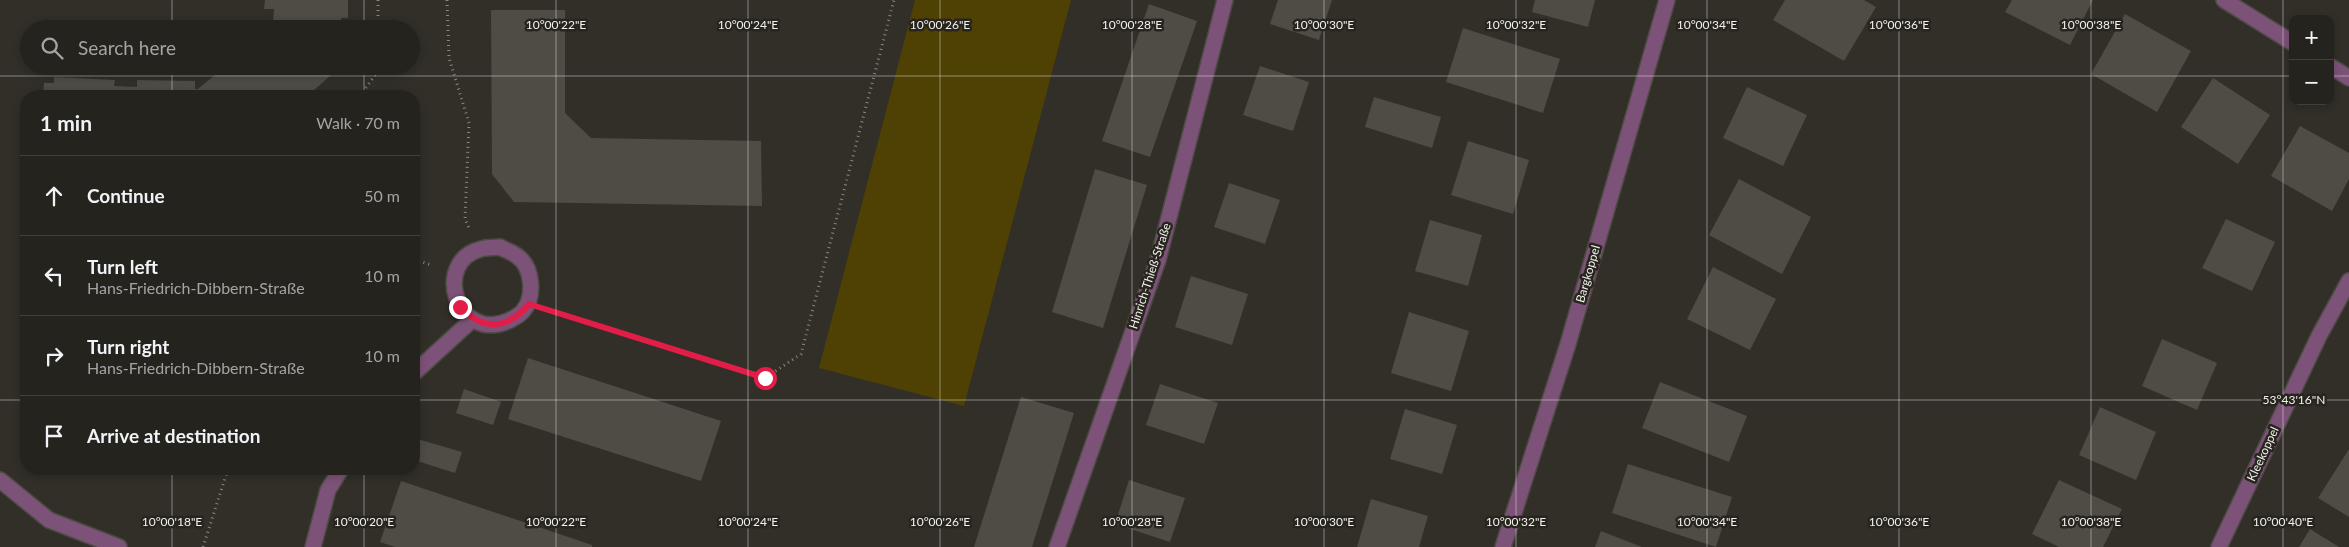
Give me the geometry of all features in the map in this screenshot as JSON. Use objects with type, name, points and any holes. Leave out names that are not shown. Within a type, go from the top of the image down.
[{"type":"street","name":"Hinrich-Thieß-Straße","points":[[1057,547],[1158,260],[1225,0]]},
{"type":"street","name":"Bargkoppel","points":[[1504,547],[1568,344],[1667,0]]},
{"type":"street","points":[[2224,0],[2289,41]]},
{"type":"street","points":[[2334,69],[2349,78]]},
{"type":"street","points":[[500,247],[518,256],[530,274],[529,304],[519,316],[497,325],[472,320],[460,307],[454,291],[456,273],[465,258],[480,249],[500,247]]},
{"type":"street","name":"Kleekoppel","points":[[2220,547],[2319,336],[2349,280]]},
{"type":"street","points":[[420,368],[472,320]]},
{"type":"street","points":[[313,547],[328,490],[337,475]]},
{"type":"street","points":[[0,480],[49,520],[119,547]]},
{"type":"path","points":[[378,0],[378,20]]},
{"type":"path","points":[[447,0],[449,58],[469,123],[465,219],[480,249]]},
{"type":"path","points":[[529,304],[765,378],[800,354],[894,0]]},
{"type":"path","points":[[364,90],[375,75]]},
{"type":"path","points":[[203,547],[226,475]]},
{"type":"shaded area","points":[[915,0],[1071,0],[964,406],[819,368]]},
{"type":"building","points":[[265,0],[348,0],[348,18],[341,18],[341,20],[273,20],[274,9],[264,9]]},
{"type":"building","points":[[1278,0],[1332,0],[1319,40],[1270,24]]},
{"type":"building","points":[[1535,0],[1595,0],[1588,27],[1532,12]]},
{"type":"building","points":[[1785,0],[1864,0],[1876,7],[1844,61],[1773,20]]},
{"type":"building","points":[[2012,0],[2093,0],[2070,45],[2005,12]]},
{"type":"building","points":[[1149,4],[1197,21],[1150,157],[1102,141]]},
{"type":"building","points":[[491,10],[565,10],[565,113],[591,138],[761,141],[762,206],[514,202],[492,174]]},
{"type":"building","points":[[2125,14],[2191,51],[2157,112],[2091,74]]},
{"type":"building","points":[[1463,28],[1560,59],[1543,113],[1446,82]]},
{"type":"building","points":[[1260,66],[1309,82],[1293,131],[1243,115]]},
{"type":"building","points":[[215,75],[331,75],[314,90],[43,90],[44,83],[54,83],[54,77],[115,80],[114,86],[137,87],[137,80],[195,81],[195,89],[198,89]]},
{"type":"building","points":[[2213,78],[2270,115],[2238,164],[2181,127]]},
{"type":"building","points":[[1747,87],[1807,115],[1783,166],[1723,138]]},
{"type":"building","points":[[1374,97],[1441,117],[1432,148],[1365,127]]},
{"type":"building","points":[[2300,126],[2349,153],[2349,179],[2332,211],[2271,176]]},
{"type":"building","points":[[1468,141],[1529,160],[1513,214],[1451,195]]},
{"type":"building","points":[[1095,169],[1147,185],[1103,328],[1052,312]]},
{"type":"building","points":[[1739,179],[1811,217],[1782,274],[1709,235]]},
{"type":"building","points":[[1229,183],[1280,200],[1265,244],[1214,227]]},
{"type":"building","points":[[2226,219],[2275,242],[2252,291],[2202,268]]},
{"type":"building","points":[[1430,220],[1482,235],[1468,286],[1415,271]]},
{"type":"building","points":[[1713,267],[1776,299],[1750,350],[1687,319]]},
{"type":"building","points":[[1191,276],[1248,294],[1232,345],[1175,327]]},
{"type":"building","points":[[1409,312],[1469,331],[1451,391],[1391,373]]},
{"type":"building","points":[[2162,339],[2217,363],[2197,410],[2142,386]]},
{"type":"building","points":[[528,358],[721,421],[701,481],[508,419]]},
{"type":"building","points":[[1660,382],[1747,416],[1729,462],[1642,428]]},
{"type":"building","points":[[1160,384],[1218,403],[1204,444],[1146,425]]},
{"type":"building","points":[[464,389],[501,402],[493,425],[456,413]]},
{"type":"building","points":[[1021,397],[1074,413],[1032,547],[974,547]]},
{"type":"building","points":[[2100,407],[2156,432],[2136,480],[2079,455]]},
{"type":"building","points":[[1405,409],[1457,425],[1442,474],[1390,459]]},
{"type":"building","points":[[420,440],[462,452],[455,473],[420,462]]},
{"type":"building","points":[[2349,449],[2349,517],[2318,498]]},
{"type":"building","points":[[1628,464],[1732,497],[1716,547],[1612,513]]},
{"type":"building","points":[[1129,480],[1185,498],[1170,542],[1115,524]]},
{"type":"building","points":[[2059,480],[2122,509],[2103,547],[2059,547],[2032,534]]},
{"type":"building","points":[[401,481],[592,545],[592,547],[395,547],[380,542]]},
{"type":"building","points":[[1371,499],[1428,516],[1419,547],[1357,547]]},
{"type":"building","points":[[2310,529],[2339,547],[2299,547]]},
{"type":"building","points":[[1601,531],[1642,547],[1595,547]]},
{"type":"route","points":[[460,307],[472,320],[497,325],[519,316],[529,304],[765,378]]}]
